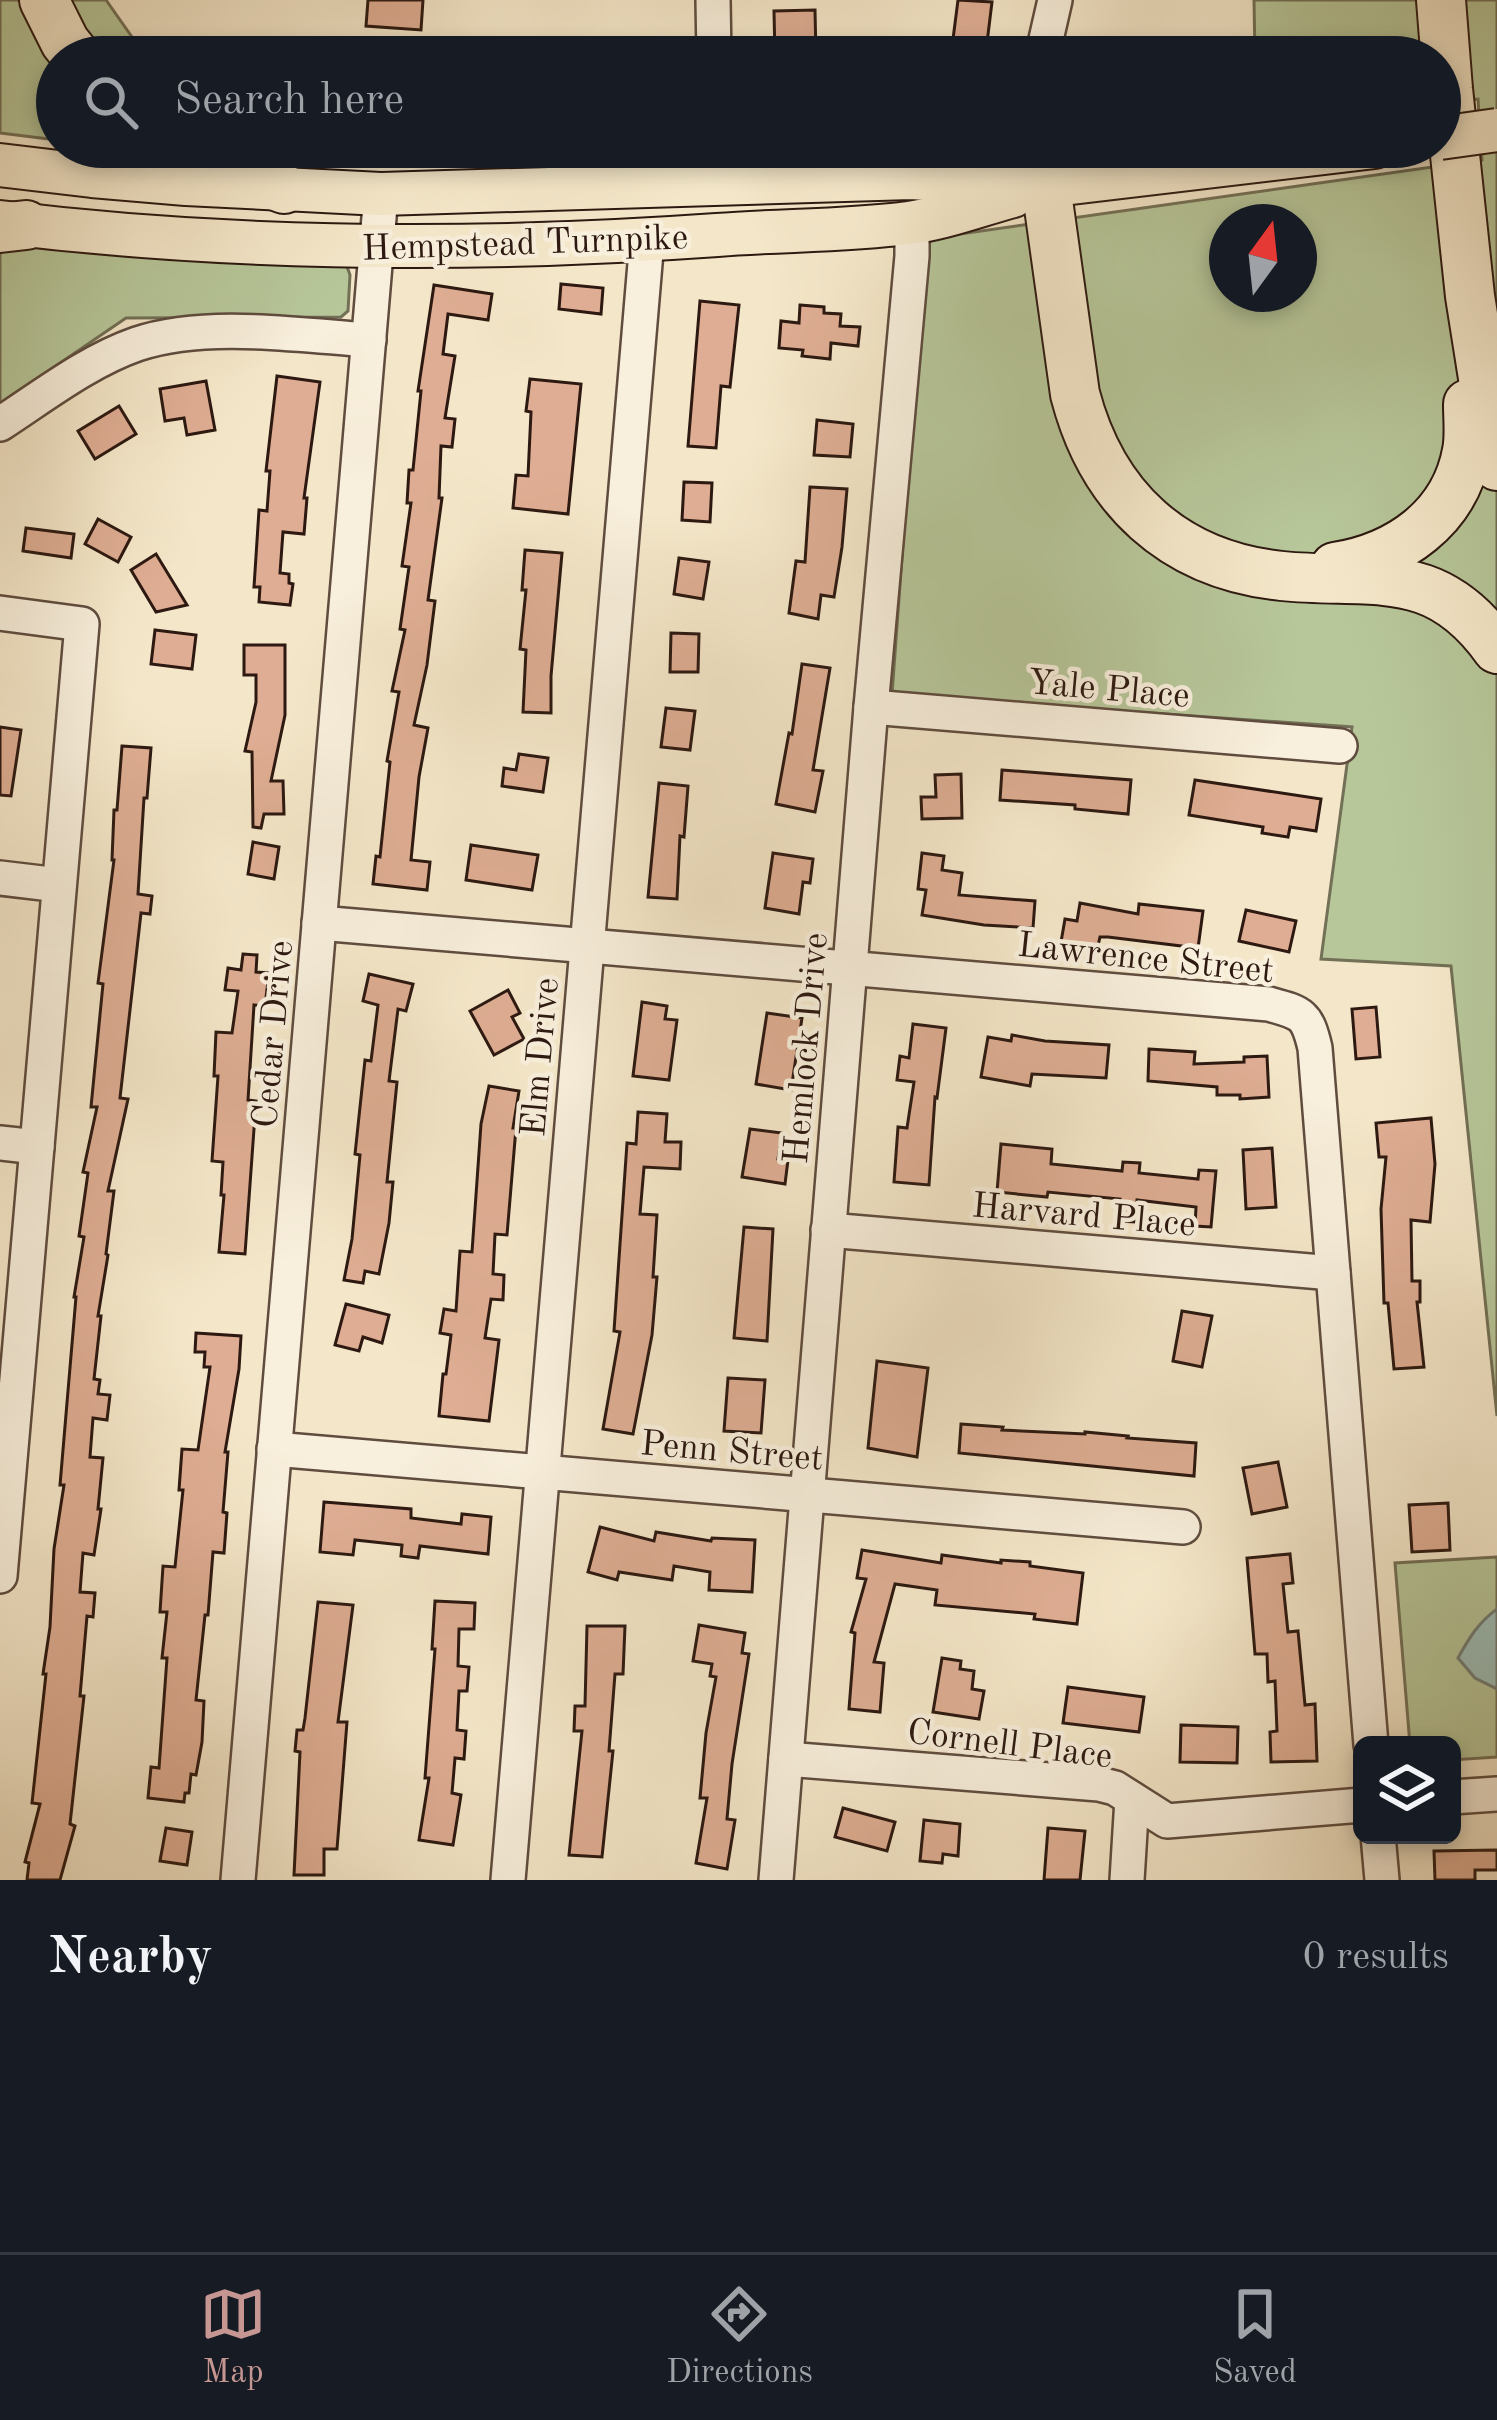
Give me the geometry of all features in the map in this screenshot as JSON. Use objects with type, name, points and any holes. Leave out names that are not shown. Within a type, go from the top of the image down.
[{"type":"highway","points":[[44,0],[62,36]]},
{"type":"highway","points":[[1442,0],[1444,36]]},
{"type":"highway","points":[[232,168],[284,189]]},
{"type":"highway","points":[[1043,168],[1083,427],[1108,477],[1142,515],[1182,544],[1223,564],[1282,576],[1384,580],[1433,591],[1474,620],[1497,649]]},
{"type":"highway","points":[[1456,168],[1470,296],[1497,466]]},
{"type":"highway","points":[[1470,296],[1497,380]]},
{"type":"highway","points":[[1282,576],[1383,555],[1424,529],[1444,505],[1459,479],[1468,448],[1470,296]]},
{"type":"main road","points":[[1461,135],[1497,130]]},
{"type":"main road","name":"Hempstead Turnpike","points":[[0,165],[92,176],[381,194],[690,168]]},
{"type":"main road","name":"Hempstead Turnpike","points":[[730,168],[842,182],[1031,168]]},
{"type":"main road","name":"Hempstead Turnpike","points":[[9,225],[195,241],[376,246],[647,240],[912,223],[1041,168]]},
{"type":"main road","points":[[647,240],[655,221],[670,209],[842,182]]},
{"type":"street","points":[[713,0],[714,36]]},
{"type":"street","points":[[1047,36],[1055,0]]},
{"type":"street","name":"Cedar Drive","points":[[238,1880],[381,194]]},
{"type":"street","name":"Hemlock Drive","points":[[776,1880],[912,223]]},
{"type":"street","name":"Elm Drive","points":[[508,1880],[647,240]]},
{"type":"street","points":[[0,424],[103,360],[137,344],[184,333],[369,340]]},
{"type":"street","points":[[0,613],[82,625],[0,1576]]},
{"type":"street","name":"Yale Place","points":[[871,706],[1340,746]]},
{"type":"street","points":[[0,878],[59,886]]},
{"type":"street","name":"Lawrence Street","points":[[319,923],[1269,1004],[1298,1012],[1310,1024],[1315,1048],[1370,1736]]},
{"type":"street","points":[[0,1143],[37,1147]]},
{"type":"street","name":"Harvard Place","points":[[828,1230],[1333,1273]]},
{"type":"street","name":"Penn Street","points":[[274,1449],[1183,1527]]},
{"type":"street","name":"Cornell Place","points":[[785,1759],[1099,1784],[1115,1788],[1167,1822],[1353,1806]]},
{"type":"street","points":[[1461,1797],[1497,1793]]},
{"type":"street","points":[[1127,1880],[1132,1799]]},
{"type":"street","points":[[1379,1844],[1382,1880]]},
{"type":"green space","points":[[0,0],[29,0],[47,36],[36,36],[36,137],[0,133]]},
{"type":"green space","points":[[70,0],[106,0],[131,36],[89,36]]},
{"type":"green space","points":[[1254,0],[1497,0],[1497,1416],[1451,966],[1321,959],[1352,727],[892,695],[925,239],[1426,168],[1461,168],[1461,163],[1482,160],[1478,99],[1461,100],[1461,36],[1255,36]]},
{"type":"green space","points":[[0,236],[345,261],[350,275],[348,311],[341,317],[126,318],[0,404]]},
{"type":"green space","points":[[1497,1557],[1497,1757],[1461,1759],[1461,1736],[1409,1736],[1395,1563]]},
{"type":"water","points":[[1497,1609],[1497,1689],[1475,1678],[1458,1658],[1474,1631]]},
{"type":"building","points":[[368,0],[423,0],[421,30],[366,26]]},
{"type":"building","points":[[958,0],[992,2],[988,36],[953,36]]},
{"type":"building","points":[[815,10],[816,36],[775,36],[774,11]]},
{"type":"building","points":[[561,284],[603,288],[601,314],[559,309]]},
{"type":"building","points":[[434,285],[492,294],[488,320],[448,314],[443,354],[455,356],[445,418],[455,419],[452,447],[441,446],[442,498],[428,600],[435,601],[414,725],[428,728],[411,860],[430,862],[427,890],[373,884],[399,692],[392,691],[405,630],[400,629],[409,567],[402,566],[411,503],[407,503],[409,470],[413,470],[418,391]]},
{"type":"building","points":[[700,301],[739,305],[730,387],[721,386],[716,448],[688,446]]},
{"type":"building","points":[[800,305],[824,307],[824,313],[841,314],[840,326],[860,327],[858,346],[831,343],[830,359],[779,348],[781,321],[799,323]]},
{"type":"building","points":[[277,376],[320,382],[304,498],[304,534],[283,532],[280,573],[289,574],[293,584],[290,605],[259,602],[260,587],[254,587],[259,510],[267,511],[270,471],[266,471]]},
{"type":"building","points":[[530,379],[581,384],[568,514],[513,508],[516,475],[528,476]]},
{"type":"building","points":[[206,381],[215,430],[187,435],[184,418],[165,421],[160,389]]},
{"type":"building","points":[[119,406],[136,434],[95,459],[78,431]]},
{"type":"building","points":[[817,420],[853,424],[850,457],[814,455]]},
{"type":"building","points":[[684,482],[712,483],[710,522],[682,520]]},
{"type":"building","points":[[810,487],[847,489],[834,597],[821,595],[818,619],[789,613],[796,561],[805,562]]},
{"type":"building","points":[[98,519],[131,537],[118,562],[85,544]]},
{"type":"building","points":[[26,528],[74,534],[71,558],[23,551]]},
{"type":"building","points":[[525,550],[562,553],[551,713],[523,712],[526,650],[520,649]]},
{"type":"building","points":[[156,554],[187,605],[156,612],[131,570]]},
{"type":"building","points":[[679,558],[709,562],[703,599],[674,594]]},
{"type":"building","points":[[155,630],[196,635],[192,669],[151,664]]},
{"type":"building","points":[[671,633],[699,634],[698,672],[670,672]]},
{"type":"building","points":[[244,645],[285,645],[285,715],[271,781],[283,781],[284,814],[264,814],[261,828],[253,827],[252,752],[245,751],[256,702],[256,675],[244,675]]},
{"type":"building","points":[[802,664],[830,668],[813,770],[823,771],[815,812],[776,804]]},
{"type":"building","points":[[666,708],[695,711],[690,750],[661,747]]},
{"type":"building","points":[[0,727],[21,730],[11,796],[0,795]]},
{"type":"building","points":[[122,746],[151,748],[138,894],[152,896],[150,914],[141,913],[120,1098],[128,1099],[108,1191],[114,1191],[94,1379],[100,1380],[98,1394],[110,1395],[107,1420],[93,1418],[90,1457],[103,1458],[101,1509],[94,1555],[83,1553],[80,1592],[95,1593],[93,1617],[87,1616],[80,1696],[84,1696],[70,1824],[75,1826],[60,1880],[27,1880],[29,1863],[25,1862],[40,1804],[32,1803],[64,1485],[60,1485],[74,1297],[88,1173],[83,1172],[97,1107],[91,1107],[103,984],[98,983]]},
{"type":"building","points":[[519,754],[548,758],[543,792],[502,786],[504,768],[516,770]]},
{"type":"building","points":[[1002,770],[1131,780],[1128,814],[1000,800]]},
{"type":"building","points":[[961,774],[962,818],[922,819],[921,797],[936,797],[935,775]]},
{"type":"building","points":[[1195,780],[1321,799],[1316,831],[1290,827],[1288,837],[1262,833],[1263,827],[1189,815]]},
{"type":"building","points":[[659,783],[688,786],[677,899],[648,897]]},
{"type":"building","points":[[253,842],[279,847],[274,879],[248,874]]},
{"type":"building","points":[[471,845],[538,855],[532,890],[466,880]]},
{"type":"building","points":[[773,853],[813,859],[810,883],[803,882],[799,914],[765,908]]},
{"type":"building","points":[[922,853],[944,856],[942,870],[962,873],[959,895],[1035,901],[1033,928],[922,915],[926,890],[918,889]]},
{"type":"building","points":[[1080,903],[1138,914],[1139,904],[1203,911],[1198,948],[1108,937],[1100,937],[1097,950],[1061,942],[1065,919],[1077,921]]},
{"type":"building","points":[[1246,910],[1296,921],[1289,952],[1239,941]]},
{"type":"building","points":[[243,954],[257,955],[256,972],[269,973],[265,1006],[254,1005],[248,1100],[256,1101],[245,1254],[219,1252],[223,1162],[212,1161],[216,1032],[232,1033],[238,991],[225,990],[228,968],[241,970]]},
{"type":"building","points":[[369,974],[413,984],[406,1011],[398,1009],[389,1081],[397,1082],[387,1182],[393,1182],[389,1223],[379,1274],[365,1271],[363,1283],[344,1280],[352,1239],[365,1060],[371,1061],[378,1005],[363,1001]]},
{"type":"building","points":[[508,990],[520,1013],[512,1017],[524,1039],[494,1055],[470,1011]]},
{"type":"building","points":[[642,1002],[667,1006],[665,1019],[677,1020],[669,1080],[633,1076]]},
{"type":"building","points":[[1376,1007],[1380,1057],[1356,1059],[1352,1009]]},
{"type":"building","points":[[767,1013],[802,1018],[791,1090],[756,1084]]},
{"type":"building","points":[[913,1024],[946,1028],[929,1185],[894,1182],[898,1127],[907,1128],[914,1082],[897,1080],[900,1056],[909,1058]]},
{"type":"building","points":[[1012,1035],[1109,1045],[1106,1078],[1032,1074],[1030,1086],[981,1077],[988,1037],[1011,1041]]},
{"type":"building","points":[[1149,1049],[1195,1052],[1194,1064],[1267,1056],[1269,1097],[1240,1099],[1240,1095],[1217,1095],[1217,1087],[1148,1081]]},
{"type":"building","points":[[489,1086],[519,1091],[507,1235],[495,1234],[493,1274],[504,1275],[503,1300],[491,1299],[485,1338],[499,1340],[489,1421],[439,1416],[451,1335],[440,1333],[444,1309],[456,1311],[460,1251],[472,1252],[481,1124]]},
{"type":"building","points":[[638,1112],[667,1114],[665,1142],[681,1142],[680,1169],[644,1167],[640,1214],[657,1215],[653,1277],[657,1277],[652,1335],[633,1434],[603,1429],[620,1332],[614,1331],[627,1143],[636,1144]]},
{"type":"building","points":[[1431,1118],[1435,1164],[1430,1222],[1411,1220],[1412,1281],[1420,1281],[1417,1302],[1424,1367],[1394,1369],[1388,1303],[1384,1303],[1381,1209],[1386,1157],[1379,1157],[1376,1123]]},
{"type":"building","points":[[750,1129],[782,1133],[778,1159],[788,1160],[785,1184],[742,1177]]},
{"type":"building","points":[[1001,1144],[1052,1149],[1051,1164],[1122,1171],[1123,1162],[1140,1163],[1139,1173],[1198,1179],[1199,1170],[1216,1171],[1211,1227],[1195,1226],[1196,1207],[1137,1200],[1135,1222],[1119,1221],[1120,1199],[997,1192]]},
{"type":"building","points":[[1272,1148],[1276,1207],[1246,1209],[1243,1150]]},
{"type":"building","points":[[744,1227],[773,1229],[767,1341],[734,1338]]},
{"type":"building","points":[[346,1304],[389,1315],[382,1343],[363,1337],[359,1351],[335,1345]]},
{"type":"building","points":[[1182,1311],[1212,1316],[1202,1367],[1173,1361]]},
{"type":"building","points":[[196,1333],[241,1336],[225,1452],[224,1553],[213,1552],[196,1700],[204,1701],[202,1742],[196,1775],[191,1774],[184,1802],[148,1798],[151,1767],[159,1768],[167,1658],[162,1658],[167,1612],[160,1612],[163,1566],[175,1567],[182,1449],[198,1450],[210,1367],[204,1367],[205,1352],[195,1352]]},
{"type":"building","points":[[877,1361],[928,1368],[917,1457],[868,1448]]},
{"type":"building","points":[[728,1378],[765,1380],[761,1433],[724,1431]]},
{"type":"building","points":[[961,1424],[1196,1443],[1194,1476],[959,1453]]},
{"type":"building","points":[[1278,1462],[1287,1507],[1252,1514],[1243,1468]]},
{"type":"building","points":[[324,1502],[411,1509],[411,1518],[461,1524],[462,1514],[491,1517],[488,1554],[420,1546],[418,1558],[401,1556],[402,1545],[355,1540],[353,1555],[320,1552]]},
{"type":"building","points":[[1448,1503],[1450,1550],[1412,1552],[1409,1505]]},
{"type":"building","points":[[600,1527],[654,1541],[656,1532],[711,1541],[755,1540],[752,1592],[709,1590],[710,1572],[674,1566],[672,1580],[619,1572],[617,1580],[588,1572]]},
{"type":"building","points":[[862,1550],[941,1563],[942,1555],[1030,1562],[1030,1566],[1083,1573],[1077,1624],[1034,1619],[1035,1614],[935,1605],[937,1590],[895,1584],[874,1662],[884,1663],[880,1712],[849,1709],[855,1633],[851,1632],[866,1579],[857,1578]]},
{"type":"building","points":[[1290,1554],[1293,1583],[1283,1584],[1288,1632],[1298,1631],[1305,1705],[1315,1704],[1317,1761],[1271,1762],[1270,1732],[1277,1731],[1275,1681],[1268,1682],[1267,1654],[1255,1654],[1247,1558]]},
{"type":"building","points":[[435,1601],[475,1603],[474,1629],[459,1629],[458,1666],[469,1667],[467,1691],[459,1691],[457,1730],[466,1731],[464,1759],[455,1758],[452,1793],[461,1795],[453,1845],[419,1840],[429,1778],[425,1778]]},
{"type":"building","points":[[318,1602],[353,1605],[338,1722],[347,1722],[337,1849],[324,1849],[324,1875],[294,1875],[300,1752],[295,1751],[297,1730],[303,1730],[305,1718]]},
{"type":"building","points":[[699,1625],[745,1633],[742,1653],[749,1654],[732,1764],[727,1819],[735,1820],[727,1869],[696,1863],[707,1798],[700,1798],[716,1677],[710,1676],[712,1664],[693,1661]]},
{"type":"building","points":[[587,1626],[625,1626],[623,1674],[615,1674],[602,1857],[569,1855],[582,1731],[574,1731],[575,1706],[585,1706]]},
{"type":"building","points":[[942,1658],[961,1661],[960,1669],[974,1671],[972,1689],[984,1691],[979,1719],[933,1712]]},
{"type":"building","points":[[1068,1687],[1144,1697],[1139,1732],[1063,1723]]},
{"type":"building","points":[[1181,1725],[1238,1727],[1237,1763],[1180,1762]]},
{"type":"building","points":[[843,1808],[895,1822],[887,1851],[835,1837]]},
{"type":"building","points":[[924,1820],[960,1824],[958,1856],[943,1854],[942,1863],[920,1861]]},
{"type":"building","points":[[166,1828],[192,1832],[187,1865],[160,1861]]},
{"type":"building","points":[[1048,1828],[1085,1831],[1080,1880],[1044,1880]]},
{"type":"building","points":[[1497,1850],[1497,1870],[1475,1870],[1475,1880],[1435,1880],[1434,1851]]}]
